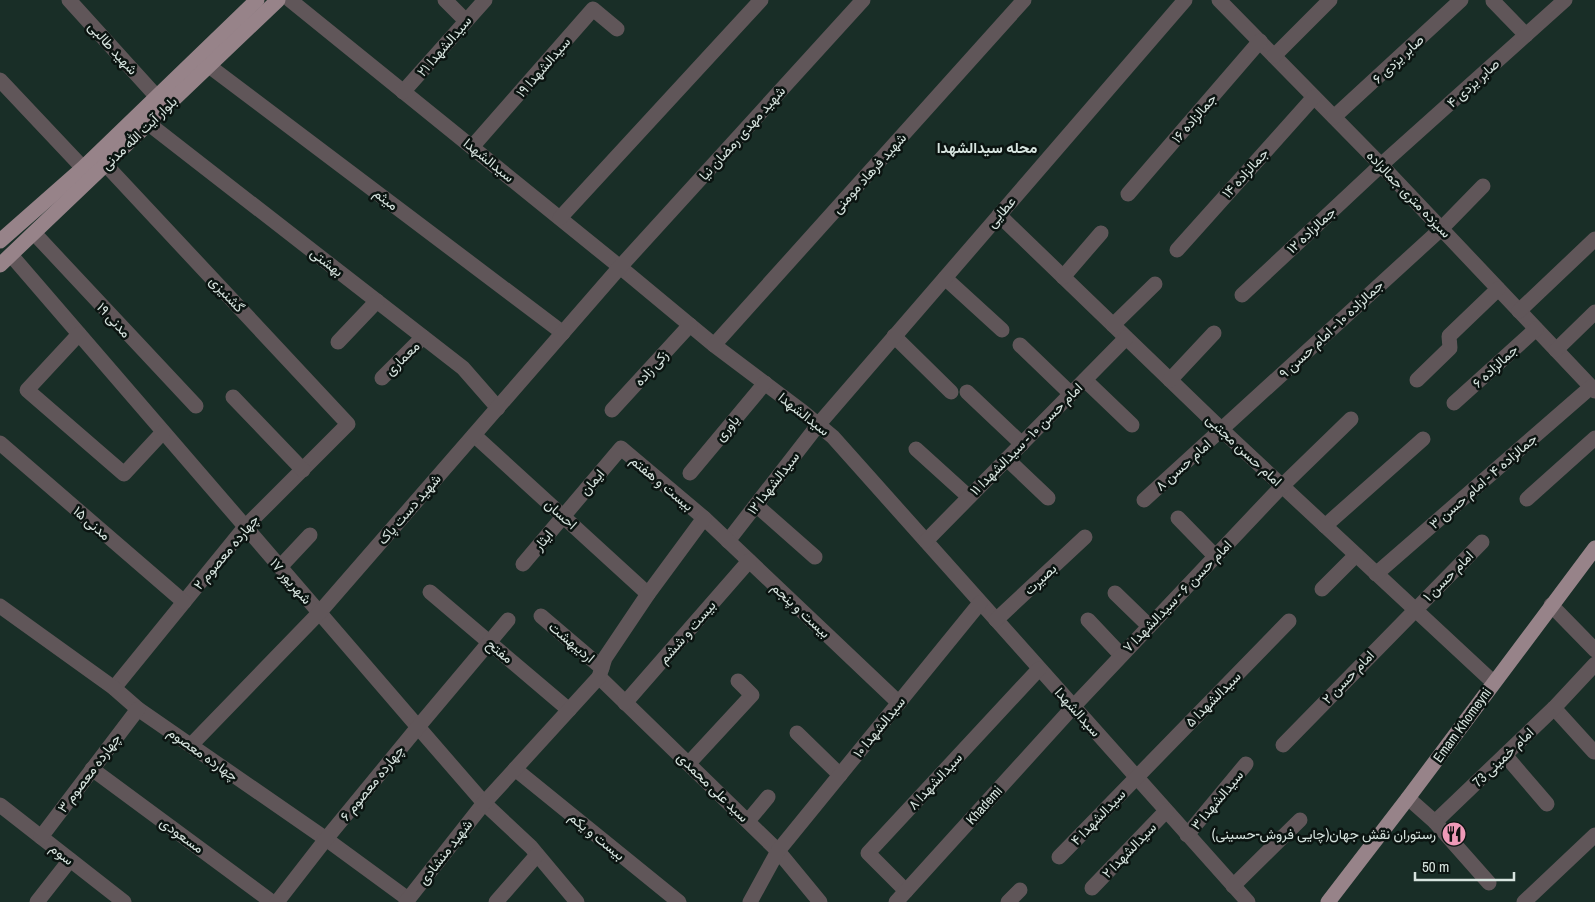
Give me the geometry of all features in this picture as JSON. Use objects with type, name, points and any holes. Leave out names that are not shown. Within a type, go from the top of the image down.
[{"type":"main road","name":"بلوار آیت الله مدنی","points":[[2,236],[83,168],[257,0]]},
{"type":"main road","name":"بلوار آیت الله مدنی","points":[[5,260],[278,0]]},
{"type":"main road","name":"Emam Khomeyni","points":[[1328,902],[1595,548]]},
{"type":"street","name":"شهید طالبی","points":[[70,0],[157,97]]},
{"type":"street","name":"سیدالشهدا","points":[[290,0],[714,345],[833,437],[1248,902]]},
{"type":"street","points":[[444,0],[466,21]]},
{"type":"street","name":"سیدالشهدا ۲۱","points":[[403,92],[485,0]]},
{"type":"street","points":[[560,218],[761,0]]},
{"type":"street","name":"شهید مهدی رمضان نیا","points":[[620,267],[863,0]]},
{"type":"street","name":"شهید فرهاد مومنی","points":[[714,345],[1024,0]]},
{"type":"street","name":"عطایی","points":[[818,424],[1185,0]]},
{"type":"street","name":"سیزده متری جمالزاده","points":[[1221,0],[1381,165],[1593,389]]},
{"type":"street","points":[[1274,56],[1330,0]]},
{"type":"street","name":"صابر یزدی ۶","points":[[1334,118],[1461,0]]},
{"type":"street","name":"صابر یزدی ۴","points":[[1381,165],[1565,0]]},
{"type":"street","points":[[1493,1],[1526,35]]},
{"type":"street","name":"سیدالشهدا ۱۹","points":[[472,147],[593,9],[617,29]]},
{"type":"street","name":"جمالزاده ۱۶","points":[[1128,194],[1260,41]]},
{"type":"street","name":"میثم","points":[[209,66],[563,333]]},
{"type":"street","points":[[0,80],[83,168]]},
{"type":"street","name":"جمالزاده ۱۴","points":[[1177,250],[1314,96]]},
{"type":"street","name":"بهشتی","points":[[149,124],[463,368],[498,408]]},
{"type":"street","name":"گشنیزی","points":[[106,165],[348,424]]},
{"type":"street","name":"جمالزاده ۱۲","points":[[1242,295],[1381,165]]},
{"type":"street","name":"جمالزاده ۱۰ - امام حسن ۹","points":[[1222,430],[1441,229],[1483,186]]},
{"type":"street","name":"امام حسن مجتبی","points":[[999,214],[1222,430],[1493,682]]},
{"type":"street","name":"مدنی ۱۹","points":[[34,233],[196,406]]},
{"type":"street","points":[[1063,277],[1101,233]]},
{"type":"street","points":[[1519,311],[1595,239]]},
{"type":"street","name":"۱۷ شهریور","points":[[5,260],[78,334],[484,803],[531,847],[577,902]]},
{"type":"street","name":"شهید دست پاک","points":[[191,745],[319,613],[620,267]]},
{"type":"street","points":[[945,278],[1002,330]]},
{"type":"street","points":[[1113,325],[1155,284]]},
{"type":"street","points":[[1417,380],[1450,348],[1449,336],[1498,289]]},
{"type":"street","points":[[338,342],[377,301]]},
{"type":"street","points":[[1556,350],[1595,312]]},
{"type":"street","name":"زکی زاده","points":[[612,410],[690,325]]},
{"type":"street","name":"جمالزاده ۶","points":[[1454,403],[1536,329]]},
{"type":"street","points":[[1170,380],[1214,333]]},
{"type":"street","points":[[78,334],[27,390],[124,474],[163,432]]},
{"type":"street","points":[[894,336],[951,392]]},
{"type":"street","name":"معماری","points":[[382,378],[423,337]]},
{"type":"street","name":"امام حسن ۱۰ - سیدالشهدا ۱۱","points":[[926,541],[1126,338]]},
{"type":"street","points":[[1020,345],[1071,394]]},
{"type":"street","points":[[1085,380],[1132,425]]},
{"type":"street","name":"یاوری","points":[[690,473],[765,383]]},
{"type":"street","name":"جمالزاده ۴ - امام حسن ۳","points":[[1376,574],[1593,389]]},
{"type":"street","points":[[967,392],[1022,444]]},
{"type":"street","points":[[233,397],[302,470]]},
{"type":"street","name":"امام حسن ۶ - سیدالشهدا ۷","points":[[1072,707],[1282,486],[1351,419]]},
{"type":"street","name":"چهارده معصوم ۲","points":[[114,688],[245,527],[348,424]]},
{"type":"street","name":"سیدالشهدا ۱۲","points":[[728,541],[818,424]]},
{"type":"street","name":"امام حسن ۸","points":[[1144,500],[1222,430]]},
{"type":"street","name":"احسان","points":[[474,435],[648,594]]},
{"type":"street","points":[[1527,499],[1595,438]]},
{"type":"street","points":[[1325,526],[1424,439]]},
{"type":"street","name":"مدنی ۱۵","points":[[0,443],[184,602]]},
{"type":"street","name":"ایمان","points":[[564,516],[621,448]]},
{"type":"street","name":"بیست و هفتم","points":[[621,448],[704,518]]},
{"type":"street","points":[[916,449],[969,497]]},
{"type":"street","points":[[1007,459],[1048,498]]},
{"type":"street","points":[[756,505],[815,557]]},
{"type":"street","name":"ایثار","points":[[523,564],[564,516]]},
{"type":"street","name":"بیست و پنجم","points":[[704,518],[899,703]]},
{"type":"street","name":"شهید منشادی","points":[[407,901],[484,803],[570,710],[601,672],[605,658],[648,594],[704,518]]},
{"type":"street","points":[[1178,518],[1215,556]]},
{"type":"street","points":[[280,567],[310,535]]},
{"type":"street","name":"بصیرت","points":[[996,620],[1085,537]]},
{"type":"street","name":"امام حسن ۱","points":[[1414,610],[1482,542]]},
{"type":"street","points":[[1322,589],[1356,555]]},
{"type":"street","name":"بیست و ششم","points":[[625,703],[749,561]]},
{"type":"street","name":"مفتح","points":[[430,592],[570,710]]},
{"type":"street","points":[[1115,593],[1149,626]]},
{"type":"street","name":"سیدالشهدا ۱۰","points":[[750,902],[778,851],[980,603]]},
{"type":"street","points":[[1552,605],[1595,650]]},
{"type":"street","name":"چهارده معصوم","points":[[0,606],[114,688],[138,708],[326,839],[407,901]]},
{"type":"street","name":"امام حسن ۲","points":[[1283,744],[1414,610]]},
{"type":"street","name":"اردیبهشت","points":[[542,616],[601,672]]},
{"type":"street","name":"چهارده معصوم ۶","points":[[277,902],[326,839],[508,620]]},
{"type":"street","points":[[1088,620],[1121,655]]},
{"type":"street","name":"سیدالشهدا ۵","points":[[1136,777],[1289,621]]},
{"type":"street","name":"امام خمینی 73","points":[[1435,822],[1554,708],[1595,664]]},
{"type":"street","name":"سیدالشهدا ۸","points":[[906,891],[868,853],[1039,669]]},
{"type":"street","name":"سید علی محمدی","points":[[601,672],[625,703],[778,851],[820,902]]},
{"type":"street","points":[[689,763],[752,695],[738,681]]},
{"type":"street","name":"Khademi","points":[[896,902],[1072,707]]},
{"type":"street","name":"چهارده معصوم ۳","points":[[40,837],[138,708]]},
{"type":"street","points":[[1554,708],[1594,752]]},
{"type":"street","points":[[797,733],[840,775]]},
{"type":"street","points":[[1505,755],[1547,804]]},
{"type":"street","name":"سیدالشهدا ۳","points":[[1188,835],[1246,764]]},
{"type":"street","name":"مسعودی","points":[[92,769],[272,902]]},
{"type":"street","name":"بیست و یکم","points":[[515,769],[679,902]]},
{"type":"street","name":"سیدالشهدا ۴","points":[[1060,856],[1136,777]]},
{"type":"street","points":[[748,821],[768,797]]},
{"type":"street","points":[[1408,798],[1435,822],[1489,883]]},
{"type":"street","name":"سوم","points":[[0,805],[124,902]]},
{"type":"street","name":"سیدالشهدا ۲","points":[[1092,888],[1166,811]]},
{"type":"street","points":[[1233,886],[1300,820]]},
{"type":"street","points":[[1524,902],[1595,835]]},
{"type":"street","points":[[496,902],[537,855]]},
{"type":"street","points":[[37,902],[70,860]]},
{"type":"street","points":[[1008,902],[1020,890]]},
{"type":"place","name":"رستوران نقش جهان(چایی فروش-حسینی)","points":[[1454,834]]},
{"type":"district","name":"محله سیدالشهدا","points":[[987,148]]}]
